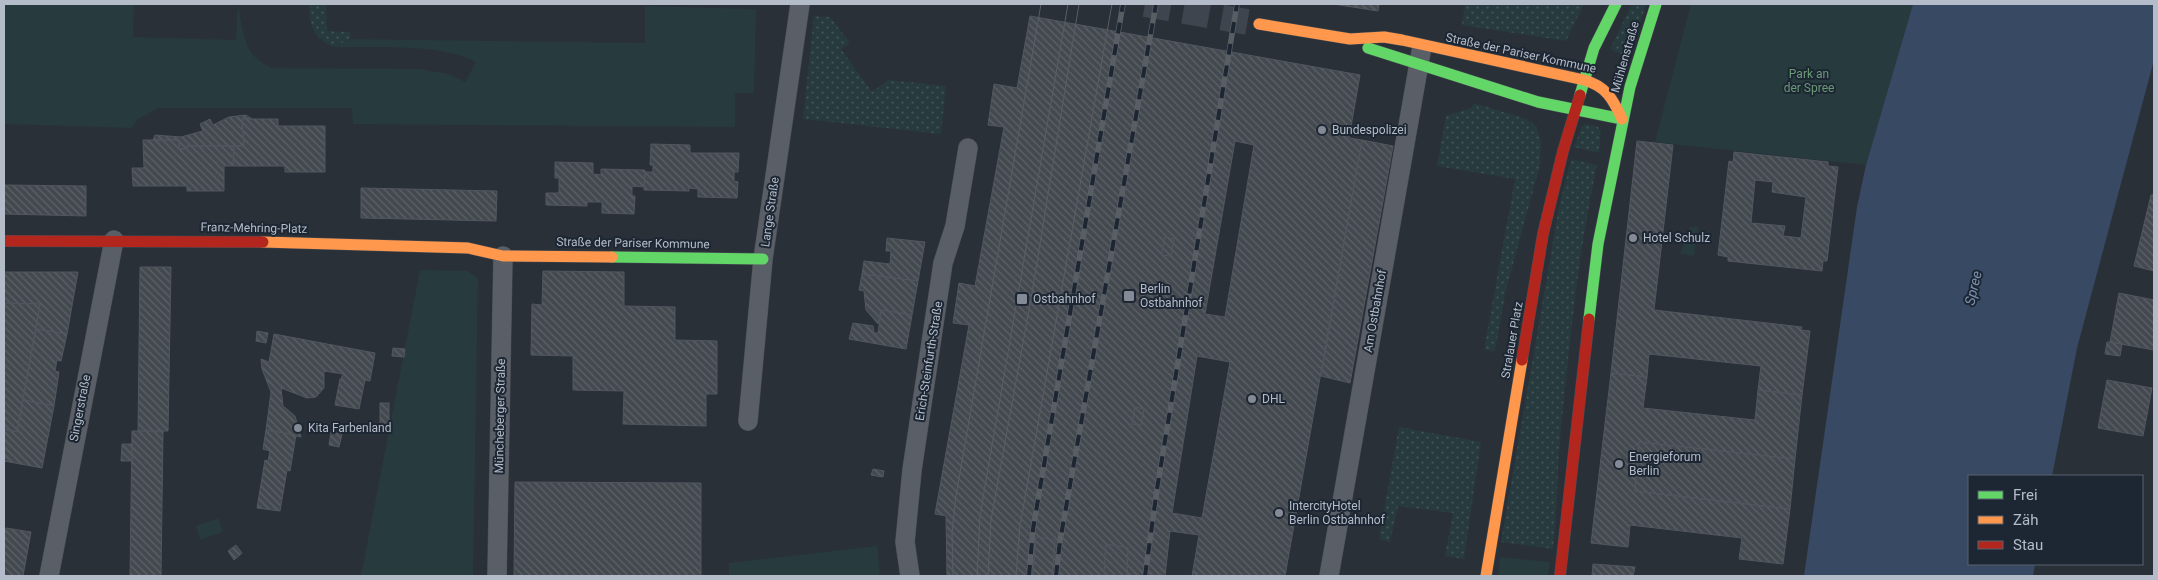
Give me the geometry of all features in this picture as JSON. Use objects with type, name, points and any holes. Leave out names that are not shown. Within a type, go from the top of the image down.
[{"type":"street","name":"Lange Straße","points":[[748,421],[763,259],[800,4]]},
{"type":"street","name":"Mühlenstraße","points":[[1575,110],[1594,48],[1616,4]]},
{"type":"street","name":"Mühlenstraße","points":[[1622,118],[1635,66],[1656,4]]},
{"type":"street","name":"Straße der Pariser Kommune","points":[[1259,24],[1350,39],[1384,38],[1601,84],[1612,97],[1622,118]]},
{"type":"street","name":"Straße der Pariser Kommune","points":[[1350,39],[1380,53],[1538,102],[1622,118]]},
{"type":"street","name":"Am Ostbahnhof","points":[[1329,576],[1422,45]]},
{"type":"street","name":"Stralauer Platz","points":[[1486,576],[1544,234],[1575,110]]},
{"type":"street","points":[[1560,576],[1595,264],[1622,118]]},
{"type":"street","name":"Erich-Steinfurth-Straße","points":[[910,576],[906,542],[912,470],[943,263],[955,226],[968,148]]},
{"type":"street","name":"Franz-Mehring-Platz","points":[[4,241],[114,240],[468,248],[503,256]]},
{"type":"street","name":"Singerstraße","points":[[49,576],[114,240]]},
{"type":"street","name":"Straße der Pariser Kommune","points":[[503,256],[763,259]]},
{"type":"street","name":"Müncheberger Straße","points":[[497,576],[503,256]]},
{"type":"green space","points":[[4,4],[134,4],[133,37],[236,40],[238,4],[243,33],[250,50],[262,63],[272,68],[419,69],[449,74],[465,82],[476,62],[461,56],[426,49],[333,47],[351,39],[645,43],[645,6],[749,9],[756,10],[754,93],[735,93],[735,127],[353,124],[352,108],[158,108],[137,120],[132,128],[4,124]]},
{"type":"green space","points":[[309,4],[326,4],[327,31],[350,32],[351,39],[333,47],[316,35],[311,25]]},
{"type":"green space","points":[[1465,4],[1584,4],[1566,41],[1462,25]]},
{"type":"green space","points":[[1632,4],[1646,4],[1630,58],[1610,49]]},
{"type":"green space","name":"Park an der Spree","points":[[1691,4],[1913,4],[1866,165],[1655,142]]},
{"type":"green space","points":[[814,16],[830,17],[850,43],[841,49],[872,92],[889,80],[946,86],[941,134],[803,119]]},
{"type":"green space","points":[[1474,103],[1526,119],[1536,126],[1541,141],[1540,165],[1506,290],[1495,351],[1484,350],[1515,179],[1437,166],[1446,116],[1471,108]]},
{"type":"green space","points":[[1586,124],[1597,126],[1601,131],[1599,153],[1574,147],[1582,126]]},
{"type":"green space","points":[[1571,159],[1597,165],[1584,233],[1571,336],[1560,439],[1553,549],[1501,542],[1559,207]]},
{"type":"green space","points":[[1690,227],[1698,227],[1694,256],[1680,254]]},
{"type":"green space","points":[[420,270],[468,271],[478,279],[473,576],[361,576]]},
{"type":"green space","points":[[1399,427],[1481,442],[1464,559],[1445,556],[1453,513],[1398,506],[1390,542],[1379,539]]},
{"type":"green space","points":[[218,518],[223,532],[200,540],[196,526]]},
{"type":"green space","points":[[877,546],[880,576],[729,576],[729,563]]},
{"type":"green space","points":[[1500,557],[1550,562],[1548,576],[1498,576]]},
{"type":"water","name":"Spree","points":[[1913,4],[2154,4],[2154,60],[2077,348],[2052,475],[1968,475],[1968,565],[2035,565],[2033,576],[1804,576],[1857,207],[1866,165]]},
{"type":"building","points":[[1333,4],[1379,4],[1378,11]]},
{"type":"building","name":"Berlin Ostbahnhof","points":[[1030,16],[1360,75],[1349,138],[1362,140],[1285,576],[1192,576],[1199,535],[1170,531],[1165,576],[947,576],[946,516],[935,514],[969,325],[953,323],[959,283],[975,286],[1004,127],[988,125],[994,84],[1017,88]],"holes":[[[1235,141],[1254,145],[1225,317],[1205,314]],[[1197,356],[1230,362],[1202,518],[1172,513]]]},
{"type":"building","points":[[246,115],[252,119],[242,119],[244,146],[187,146],[187,149],[179,149],[179,140],[153,140],[155,135],[181,137],[203,131],[200,124],[210,119],[213,125],[229,117]]},
{"type":"building","points":[[242,119],[278,119],[278,126],[325,126],[325,172],[285,172],[285,166],[233,166],[234,146],[244,146]]},
{"type":"building","points":[[143,140],[179,140],[179,149],[187,149],[187,146],[234,146],[233,166],[224,166],[224,191],[187,191],[187,186],[133,186],[132,168],[144,168]]},
{"type":"building","points":[[1362,140],[1393,146],[1350,383],[1321,376]]},
{"type":"building","points":[[1637,141],[1673,145],[1654,310],[1802,327],[1801,330],[1810,331],[1802,395],[1758,390],[1761,366],[1649,354],[1647,377],[1611,373]]},
{"type":"building","points":[[651,144],[690,145],[690,153],[739,153],[738,172],[734,172],[734,181],[738,182],[737,198],[698,197],[698,189],[689,188],[689,191],[644,190],[645,172],[653,172],[653,165],[650,165]]},
{"type":"building","points":[[1734,152],[1828,162],[1828,166],[1838,167],[1827,261],[1823,261],[1822,271],[1728,261],[1728,257],[1718,255],[1729,161],[1733,162]],"holes":[[[1755,180],[1773,182],[1772,192],[1806,197],[1801,238],[1783,236],[1785,226],[1751,223]]]},
{"type":"building","points":[[555,162],[593,163],[593,174],[601,175],[601,169],[645,170],[644,187],[632,186],[632,196],[635,196],[634,214],[602,213],[602,202],[587,202],[587,206],[546,205],[546,193],[559,193],[559,178],[555,178]]},
{"type":"building","points":[[4,185],[86,186],[86,216],[4,214]]},
{"type":"building","points":[[361,188],[497,191],[496,221],[361,218]]},
{"type":"building","points":[[2151,195],[2154,195],[2154,271],[2134,266]]},
{"type":"building","points":[[1165,237],[1174,239],[1171,256],[1161,255]]},
{"type":"building","points":[[887,238],[925,242],[918,281],[862,274],[864,261],[890,264],[891,251],[886,251]]},
{"type":"building","points":[[140,267],[171,267],[168,431],[138,431]]},
{"type":"building","points":[[543,271],[624,272],[624,306],[675,307],[675,340],[717,341],[717,394],[706,394],[706,426],[623,424],[624,391],[573,390],[573,356],[531,355],[532,304],[542,305]]},
{"type":"building","points":[[4,272],[78,272],[67,334],[36,329],[40,304],[4,303]]},
{"type":"building","points":[[862,274],[918,281],[912,315],[881,310],[878,324],[866,310],[864,291],[859,290]]},
{"type":"building","points":[[2119,293],[2154,300],[2154,350],[2110,342]]},
{"type":"building","points":[[4,303],[40,304],[17,432],[4,429]]},
{"type":"building","points":[[881,310],[912,315],[906,349],[849,339],[853,323],[873,326],[874,333],[878,333]]},
{"type":"building","points":[[36,329],[67,334],[61,361],[57,360],[55,371],[59,372],[54,406],[23,400]]},
{"type":"building","points":[[257,331],[268,333],[266,343],[256,341]]},
{"type":"building","points":[[274,334],[375,353],[370,381],[365,380],[359,409],[335,405],[340,379],[343,374],[324,371],[324,388],[316,397],[307,398],[281,388],[283,406],[295,416],[301,437],[266,430],[271,392],[262,369],[261,359],[269,362]]},
{"type":"building","points":[[2107,342],[2122,344],[2120,356],[2105,354]]},
{"type":"building","points":[[393,348],[405,349],[404,357],[392,356]]},
{"type":"building","name":"Energieforum Berlin","points":[[1611,373],[1647,377],[1643,408],[1755,420],[1758,390],[1802,395],[1795,459],[1639,442],[1635,491],[1790,509],[1783,564],[1739,559],[1742,538],[1630,525],[1628,547],[1591,543]]},
{"type":"building","points":[[2107,380],[2152,388],[2143,436],[2098,428]]},
{"type":"building","points":[[23,400],[54,406],[42,468],[4,461],[4,429],[17,432]]},
{"type":"building","points":[[380,403],[389,403],[389,426],[380,426]]},
{"type":"building","points":[[1135,407],[1144,409],[1141,425],[1132,424]]},
{"type":"building","points":[[266,430],[296,435],[290,471],[287,470],[280,511],[257,508],[265,460],[268,461],[270,451],[263,449]]},
{"type":"building","points":[[132,431],[163,431],[161,576],[130,576]]},
{"type":"building","points":[[331,432],[342,434],[339,447],[329,445]]},
{"type":"building","points":[[1639,442],[1795,459],[1790,509],[1635,491]]},
{"type":"building","points":[[122,444],[132,444],[132,461],[121,461]]},
{"type":"building","points":[[873,469],[884,471],[883,477],[871,475]]},
{"type":"building","points":[[515,482],[701,483],[701,576],[514,576]]},
{"type":"building","points":[[6,528],[31,532],[23,576],[4,576]]},
{"type":"building","points":[[1036,537],[1055,540],[1052,576],[1033,576]]},
{"type":"building","points":[[1106,544],[1128,548],[1127,576],[1104,576]]},
{"type":"building","points":[[236,545],[242,553],[234,560],[228,551]]},
{"type":"building","points":[[1593,564],[1635,567],[1633,576],[1592,576]]},
{"type":"tunnel","points":[[1145,4],[1259,24]]},
{"type":"tram line","points":[[953,576],[952,533],[956,496],[1041,4]]},
{"type":"tram line","points":[[977,576],[980,517],[1068,4]]},
{"type":"tram line","points":[[988,576],[991,520],[1032,293],[1079,4]]},
{"type":"tram line","points":[[1016,576],[1020,526],[1112,4]]},
{"type":"railway","points":[[1029,576],[1033,529],[1123,4]]},
{"type":"railway","points":[[1056,576],[1060,541],[1156,4]]},
{"type":"railway","points":[[1145,576],[1157,489],[1237,4]]},
{"type":"traffic: fast","points":[[1580,95],[1594,48],[1616,4]]},
{"type":"traffic: fast","points":[[1589,319],[1598,244],[1630,87],[1656,4]]},
{"type":"traffic: fast","points":[[1368,48],[1538,102],[1622,119]]},
{"type":"traffic: fast","points":[[612,257],[763,259]]},
{"type":"traffic: slow","points":[[1259,24],[1350,39],[1384,37],[1402,40],[1584,80],[1598,86],[1608,94],[1622,119]]},
{"type":"traffic: slow","points":[[263,242],[468,248],[503,256],[612,257]]},
{"type":"traffic: slow","points":[[1486,576],[1522,360]]},
{"type":"traffic: jam","points":[[1522,360],[1543,234],[1563,151],[1580,95]]},
{"type":"traffic: jam","points":[[4,241],[263,242]]},
{"type":"traffic: jam","points":[[1560,576],[1589,319]]},
{"type":"place","name":"Bundespolizei","points":[[1322,130]]},
{"type":"place","name":"Hotel Schulz","points":[[1633,238]]},
{"type":"place","name":"Berlin Ostbahnhof","points":[[1129,296]]},
{"type":"place","name":"Ostbahnhof","points":[[1022,299]]},
{"type":"place","name":"DHL","points":[[1252,399]]},
{"type":"place","name":"Kita Farbenland","points":[[298,428]]},
{"type":"place","name":"Energieforum Berlin","points":[[1619,464]]},
{"type":"place","name":"IntercityHotel Berlin Ostbahnhof","points":[[1279,513]]}]
